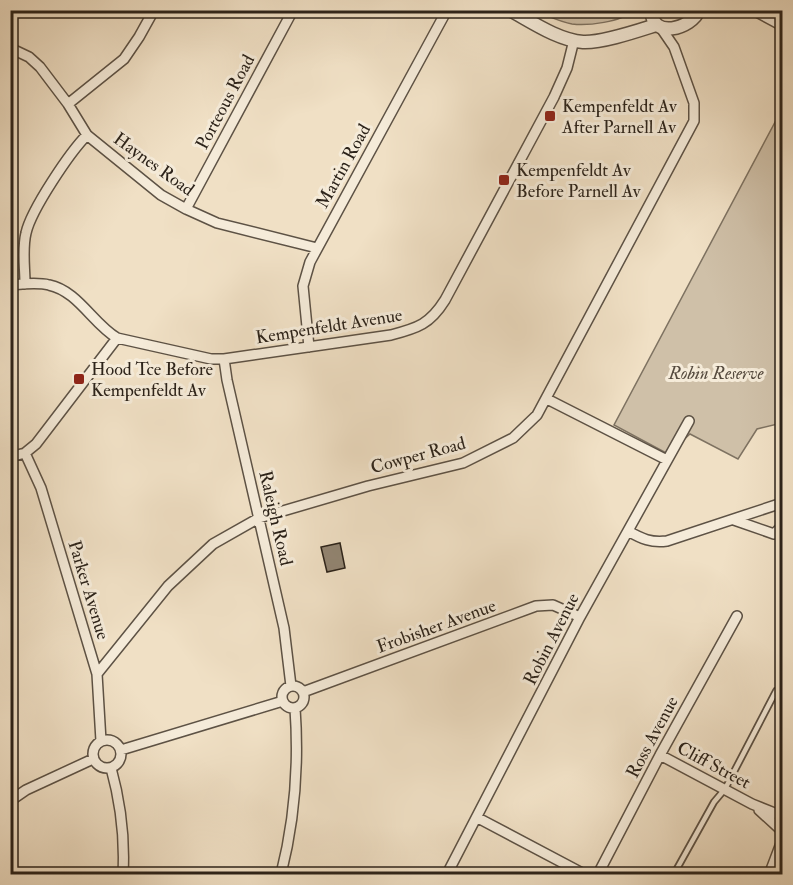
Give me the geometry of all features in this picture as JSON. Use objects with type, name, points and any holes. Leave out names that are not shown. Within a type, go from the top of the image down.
[{"type":"street","points":[[68,104],[124,58],[154,10]]},
{"type":"street","name":"Porteous Road","points":[[186,209],[293,10]]},
{"type":"street","name":"Martin Road","points":[[309,347],[303,286],[317,248],[447,10]]},
{"type":"street","points":[[510,10],[562,37],[593,42],[659,27],[682,26]]},
{"type":"street","points":[[627,33],[645,19],[652,10]]},
{"type":"street","points":[[652,10],[653,21],[659,27]]},
{"type":"street","points":[[756,10],[783,24]]},
{"type":"street","points":[[674,46],[678,31],[682,26],[702,12]]},
{"type":"street","name":"Cowper Road","points":[[98,674],[168,586],[213,544],[259,518],[369,486],[463,463],[513,438],[537,416],[694,121],[694,103],[674,46],[659,27]]},
{"type":"street","name":"Kempenfeldt Avenue","points":[[10,285],[49,285],[65,292],[107,333],[117,338],[199,358],[225,359],[391,335],[424,324],[438,312],[554,97],[567,68],[574,40]]},
{"type":"street","name":"Haynes Road","points":[[10,48],[28,57],[40,67],[68,104],[87,135],[144,182],[186,209],[217,223],[317,248]]},
{"type":"street","points":[[25,284],[24,245],[30,222],[76,146],[87,135]]},
{"type":"street","points":[[10,457],[26,453],[36,444],[117,338]]},
{"type":"street","name":"Raleigh Road","points":[[225,359],[230,392],[284,628],[291,686]]},
{"type":"street","points":[[547,399],[668,460]]},
{"type":"street","name":"Robin Avenue","points":[[447,874],[580,617],[689,421]]},
{"type":"street","name":"Parker Avenue","points":[[26,453],[40,488],[98,674],[101,741]]},
{"type":"street","points":[[628,531],[655,543],[667,541],[783,503]]},
{"type":"street","points":[[734,520],[774,534],[783,526]]},
{"type":"street","name":"Frobisher Avenue","points":[[303,692],[536,606],[553,604],[580,617]]},
{"type":"street","name":"Ross Avenue","points":[[598,874],[736,616]]},
{"type":"street","points":[[283,701],[284,691],[291,686],[298,687],[303,692],[303,702],[295,708]]},
{"type":"street","points":[[283,701],[295,708]]},
{"type":"street","points":[[120,750],[283,701]]},
{"type":"street","points":[[281,874],[288,847],[294,802],[295,708]]},
{"type":"street","points":[[101,741],[111,741],[120,750],[120,760],[111,768],[102,768],[93,759],[93,749],[101,741]]},
{"type":"street","name":"Cliff Street","points":[[660,755],[752,804],[783,816]]},
{"type":"street","points":[[10,801],[26,790],[93,759]]},
{"type":"street","points":[[111,768],[120,797],[124,829],[123,874]]},
{"type":"street","name":"Cliff Street","points":[[752,804],[783,831]]},
{"type":"street","points":[[478,818],[584,874]]},
{"type":"street","points":[[771,874],[783,845]]},
{"type":"street","points":[[771,874],[783,859]]},
{"type":"lane","points":[[674,874],[714,802],[725,789],[777,692]]},
{"type":"green space","points":[[535,11],[632,11],[621,18],[595,24],[572,24]]},
{"type":"green space","name":"Robin Reserve","points":[[782,109],[782,423],[757,429],[738,459],[690,434],[668,454],[614,425]]},
{"type":"building","points":[[340,543],[345,568],[327,572],[321,547]]},
{"type":"place","name":"Kempenfeldt Av After Parnell Av","points":[[550,116]]},
{"type":"place","name":"Kempenfeldt Av Before Parnell Av","points":[[504,180]]},
{"type":"place","name":"Hood Tce Before Kempenfeldt Av","points":[[79,379]]}]
